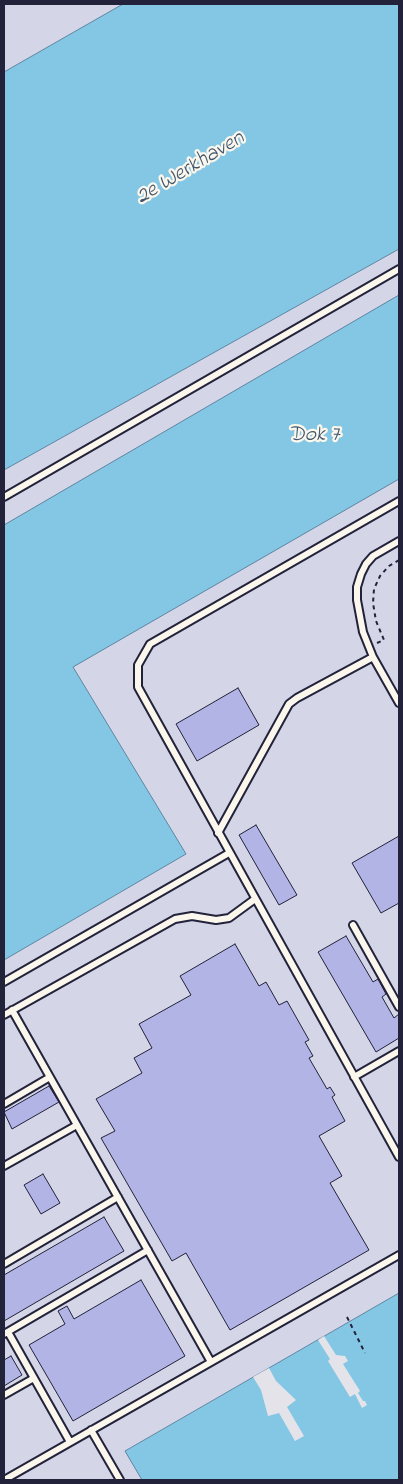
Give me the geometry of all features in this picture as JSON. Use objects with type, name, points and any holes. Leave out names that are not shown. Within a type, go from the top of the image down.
[{"type":"lane","points":[[4,496],[399,269]]},
{"type":"lane","points":[[399,501],[150,644],[138,665],[138,686],[218,834],[354,1077],[397,1146],[399,1157]]},
{"type":"lane","points":[[399,541],[373,556],[366,564],[361,574],[357,600],[368,648],[399,703]]},
{"type":"lane","points":[[218,834],[290,704],[297,698],[373,657]]},
{"type":"lane","points":[[4,982],[229,852]]},
{"type":"lane","points":[[4,1015],[175,919],[192,916],[216,920],[229,918],[255,899]]},
{"type":"lane","points":[[353,925],[399,1007]]},
{"type":"lane","points":[[12,1010],[211,1362]]},
{"type":"lane","points":[[354,1077],[399,1052]]},
{"type":"lane","points":[[4,1104],[50,1077]]},
{"type":"lane","points":[[4,1166],[77,1125]]},
{"type":"lane","points":[[4,1264],[118,1197]]},
{"type":"lane","points":[[70,1442],[6,1333],[148,1250]]},
{"type":"lane","points":[[4,1480],[15,1477],[70,1442],[399,1255]]},
{"type":"lane","points":[[4,1395],[34,1378]]},
{"type":"lane","points":[[91,1430],[120,1480]]},
{"type":"path","points":[[368,648],[384,640],[376,621],[373,603],[374,589],[380,576],[389,566],[399,560]]},
{"type":"path","points":[[347,1316],[365,1353]]},
{"type":"shaded area","points":[[4,4],[123,4],[4,72]]},
{"type":"shaded area","points":[[399,249],[399,1293],[126,1450],[142,1480],[4,1480],[4,960],[186,854],[73,667],[4,547],[4,470]]},
{"type":"water","name":"2e Werkhaven","points":[[123,4],[399,4],[399,249],[4,470],[4,72]]},
{"type":"water","name":"Dok 7","points":[[399,295],[399,479],[73,667],[186,854],[4,960],[4,525]]},
{"type":"water","points":[[399,1293],[399,1480],[142,1480],[125,1451]]},
{"type":"pier","points":[[324,1336],[336,1355],[345,1356],[348,1361],[343,1364],[360,1391],[358,1393],[367,1405],[362,1408],[355,1394],[350,1397],[328,1361],[330,1359],[318,1340]]},
{"type":"pier","points":[[269,1368],[276,1381],[296,1400],[287,1407],[304,1436],[295,1441],[279,1413],[268,1416],[261,1390],[253,1377]]},
{"type":"building","points":[[238,688],[259,725],[197,761],[176,724]]},
{"type":"building","points":[[256,825],[297,895],[279,905],[239,835]]},
{"type":"building","points":[[399,836],[399,903],[381,913],[352,863]]},
{"type":"building","points":[[346,936],[373,982],[378,979],[386,994],[382,997],[394,1018],[399,1014],[399,1038],[376,1052],[318,952]]},
{"type":"building","points":[[235,944],[259,986],[266,982],[279,1005],[287,1001],[309,1040],[305,1042],[313,1056],[309,1058],[327,1089],[330,1087],[335,1095],[332,1097],[345,1121],[319,1136],[342,1176],[330,1183],[369,1250],[230,1330],[186,1253],[172,1261],[101,1138],[115,1131],[96,1099],[142,1073],[134,1058],[152,1048],[139,1024],[191,995],[180,976]]},
{"type":"building","points":[[49,1086],[59,1102],[12,1129],[4,1112]]},
{"type":"building","points":[[43,1174],[60,1203],[41,1214],[24,1185]]},
{"type":"building","points":[[104,1217],[124,1251],[4,1321],[4,1275]]},
{"type":"building","points":[[141,1280],[185,1356],[73,1421],[29,1345],[65,1324],[58,1311],[67,1306],[74,1319]]},
{"type":"building","points":[[11,1356],[22,1375],[4,1386],[4,1360]]}]
